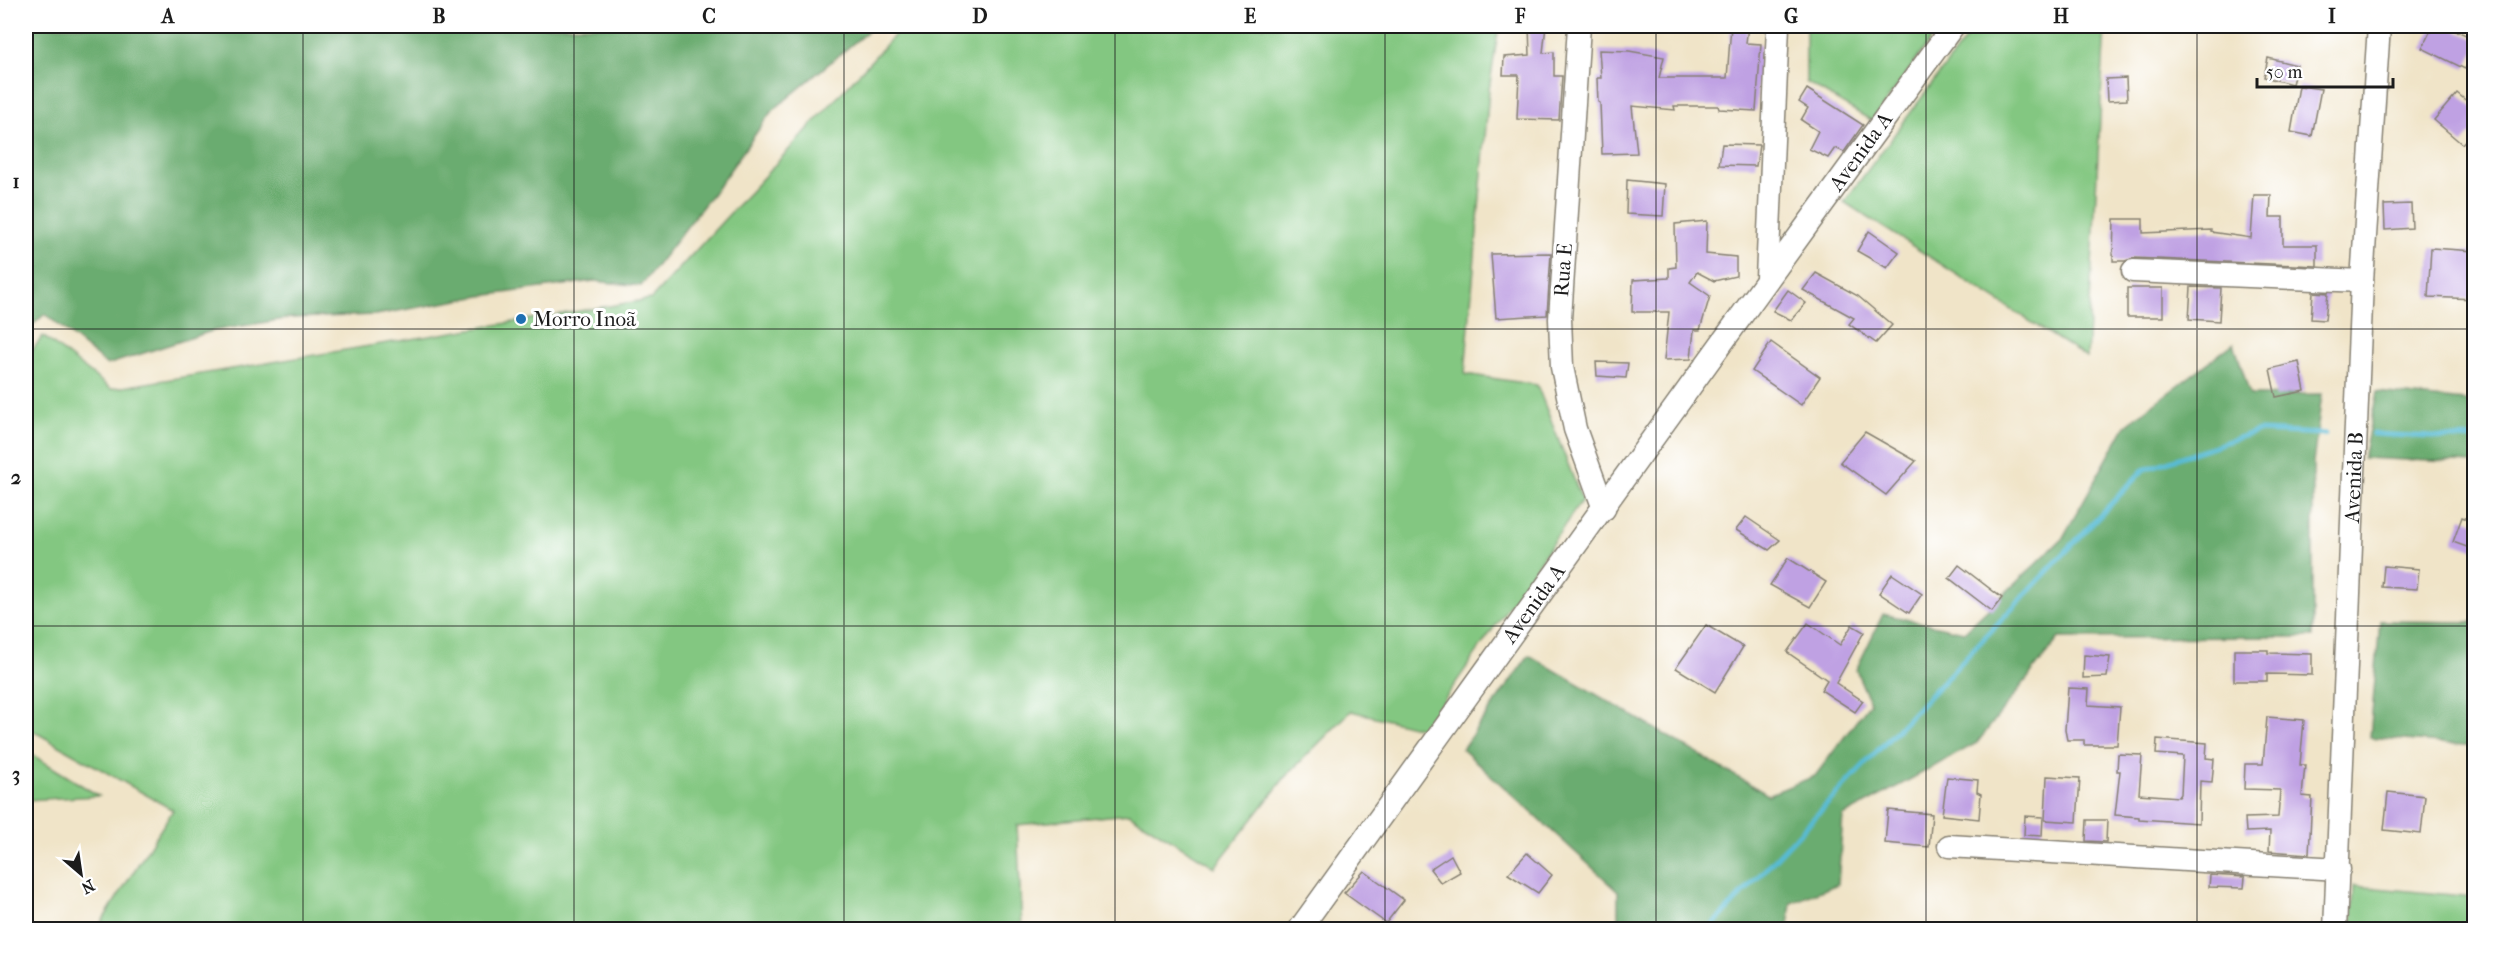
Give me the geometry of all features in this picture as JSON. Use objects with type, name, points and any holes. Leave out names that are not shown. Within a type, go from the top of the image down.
[{"type":"street","name":"Rua E","points":[[1579,26],[1560,331],[1562,366],[1575,429],[1604,509]]},
{"type":"street","points":[[1767,278],[1778,26]]},
{"type":"street","name":"Avenida A","points":[[1299,930],[1604,509],[1767,278],[1953,26]]},
{"type":"street","name":"Avenida B","points":[[2336,930],[2362,281],[2379,26]]},
{"type":"street","points":[[2133,271],[2362,281]]},
{"type":"street","points":[[1949,846],[2339,869]]},
{"type":"green space","points":[[26,26],[874,26],[771,112],[720,184],[641,286],[594,281],[481,296],[376,315],[291,318],[212,331],[107,365],[45,314],[26,331]]},
{"type":"green space","points":[[903,26],[1499,26],[1489,90],[1465,374],[1537,385],[1582,500],[1424,729],[1351,711],[1286,776],[1215,867],[1129,814],[1017,825],[1022,929],[97,929],[173,810],[26,727],[26,358],[43,336],[111,389],[651,299]]},
{"type":"green space","points":[[1806,26],[1941,26],[1872,121],[1806,82]]},
{"type":"green space","points":[[1975,26],[2105,26],[2087,358],[1844,202]]},
{"type":"green space","points":[[2234,343],[2250,395],[2322,394],[2313,463],[2313,637],[2059,638],[1977,743],[1843,816],[1838,884],[1791,903],[1788,929],[1618,929],[1618,891],[1462,749],[1529,655],[1768,795],[1815,776],[1870,703],[1856,670],[1883,614],[1964,632],[2062,539],[2126,425]]},
{"type":"green space","points":[[2377,392],[2474,402],[2474,463],[2363,458]]},
{"type":"green space","points":[[2380,621],[2474,622],[2474,746],[2370,737]]},
{"type":"green space","points":[[26,751],[99,796],[26,800]]},
{"type":"green space","points":[[2354,886],[2474,897],[2474,929],[2352,929]]},
{"type":"building","points":[[1529,26],[1546,26],[1543,53],[1554,52],[1554,76],[1562,76],[1559,120],[1517,119],[1519,75],[1503,75],[1504,57],[1530,55]]},
{"type":"building","points":[[1731,26],[1748,26],[1746,43],[1761,44],[1756,111],[1719,109],[1718,106],[1674,106],[1675,110],[1632,106],[1637,153],[1602,154],[1597,78],[1601,78],[1599,50],[1629,51],[1664,57],[1659,78],[1727,78]]},
{"type":"building","points":[[2433,26],[2446,26],[2475,39],[2475,50],[2465,69],[2422,48]]},
{"type":"building","points":[[2268,58],[2297,65],[2292,84],[2264,77]]},
{"type":"building","points":[[2126,78],[2127,100],[2107,101],[2106,79]]},
{"type":"building","points":[[2299,86],[2321,89],[2312,136],[2291,132]]},
{"type":"building","points":[[1807,89],[1863,125],[1844,152],[1835,148],[1828,158],[1809,149],[1818,131],[1801,120],[1808,108],[1799,102]]},
{"type":"building","points":[[2457,93],[2475,108],[2475,129],[2462,144],[2434,120]]},
{"type":"building","points":[[1722,144],[1759,145],[1756,166],[1719,165]]},
{"type":"building","points":[[1627,180],[1665,184],[1663,216],[1626,214]]},
{"type":"building","points":[[2254,195],[2271,195],[2270,217],[2283,217],[2283,245],[2317,245],[2317,266],[2134,258],[2113,261],[2114,219],[2143,219],[2143,233],[2211,230],[2211,232],[2251,238]]},
{"type":"building","points":[[2411,204],[2412,228],[2385,230],[2384,205]]},
{"type":"building","points":[[1707,221],[1706,254],[1736,257],[1736,276],[1714,281],[1697,272],[1690,282],[1710,296],[1700,330],[1694,330],[1691,359],[1664,360],[1669,312],[1632,312],[1633,280],[1669,278],[1669,268],[1676,267],[1675,224]]},
{"type":"building","points":[[1869,231],[1899,252],[1887,268],[1857,251]]},
{"type":"building","points":[[2431,248],[2475,251],[2475,299],[2428,297]]},
{"type":"building","points":[[1551,253],[1547,315],[1496,318],[1491,254]]},
{"type":"building","points":[[1816,273],[1858,296],[1892,325],[1876,343],[1849,324],[1854,318],[1803,290]]},
{"type":"building","points":[[2191,287],[2221,288],[2219,321],[2189,319]]},
{"type":"building","points":[[2127,288],[2163,288],[2163,317],[2127,317]]},
{"type":"building","points":[[1788,290],[1806,303],[1791,320],[1773,311]]},
{"type":"building","points":[[2313,292],[2328,293],[2325,320],[2311,319]]},
{"type":"building","points":[[1771,342],[1820,377],[1801,405],[1752,371]]},
{"type":"building","points":[[1596,362],[1628,363],[1626,378],[1597,376]]},
{"type":"building","points":[[2299,362],[2305,391],[2276,397],[2270,369]]},
{"type":"building","points":[[1865,432],[1916,461],[1886,495],[1840,462]]},
{"type":"building","points":[[1746,517],[1780,540],[1769,550],[1736,530]]},
{"type":"building","points":[[2462,517],[2475,522],[2475,550],[2453,542]]},
{"type":"building","points":[[1788,558],[1826,582],[1810,607],[1770,585]]},
{"type":"building","points":[[1959,565],[2002,598],[1992,611],[1949,578]]},
{"type":"building","points":[[2384,566],[2419,569],[2417,589],[2382,587]]},
{"type":"building","points":[[1892,574],[1922,594],[1909,613],[1879,593]]},
{"type":"building","points":[[1808,623],[1840,645],[1852,625],[1864,632],[1836,683],[1863,701],[1855,712],[1821,690],[1827,680],[1787,652]]},
{"type":"building","points":[[1706,625],[1743,647],[1715,692],[1676,668]]},
{"type":"building","points":[[2234,650],[2312,654],[2312,675],[2267,674],[2267,681],[2234,681]]},
{"type":"building","points":[[2084,655],[2110,657],[2107,677],[2083,678]]},
{"type":"building","points":[[2068,688],[2089,689],[2088,705],[2120,707],[2117,745],[2084,745],[2084,740],[2067,740],[2065,730]]},
{"type":"building","points":[[2267,717],[2304,720],[2300,765],[2305,765],[2302,796],[2312,797],[2309,854],[2269,851],[2270,831],[2246,832],[2245,818],[2278,817],[2280,790],[2244,789],[2245,764],[2263,764]]},
{"type":"building","points":[[2157,739],[2207,743],[2206,758],[2214,759],[2212,782],[2200,781],[2199,823],[2115,815],[2120,771],[2117,771],[2118,754],[2142,755],[2139,794],[2179,797],[2181,794],[2183,756],[2156,754]]},
{"type":"building","points":[[2047,776],[2080,778],[2077,822],[2045,820]]},
{"type":"building","points":[[1947,777],[1978,780],[1977,792],[1981,794],[1979,819],[1942,815]]},
{"type":"building","points":[[2388,792],[2425,796],[2421,834],[2384,830]]},
{"type":"building","points":[[1888,810],[1932,814],[1929,847],[1885,843]]},
{"type":"building","points":[[2025,816],[2043,817],[2042,836],[2024,835]]},
{"type":"building","points":[[2087,820],[2107,820],[2106,842],[2086,841]]},
{"type":"building","points":[[1527,853],[1552,875],[1538,893],[1508,874]]},
{"type":"building","points":[[1451,855],[1460,872],[1441,883],[1430,869]]},
{"type":"building","points":[[1364,871],[1404,900],[1386,923],[1344,893]]},
{"type":"building","points":[[2210,875],[2245,877],[2244,888],[2209,887]]},
{"type":"waterway","points":[[1708,930],[2143,470],[2258,431],[2325,434]]},
{"type":"waterway","points":[[2373,434],[2474,439]]},
{"type":"place","name":"Morro Inoã","points":[[521,319]]}]
